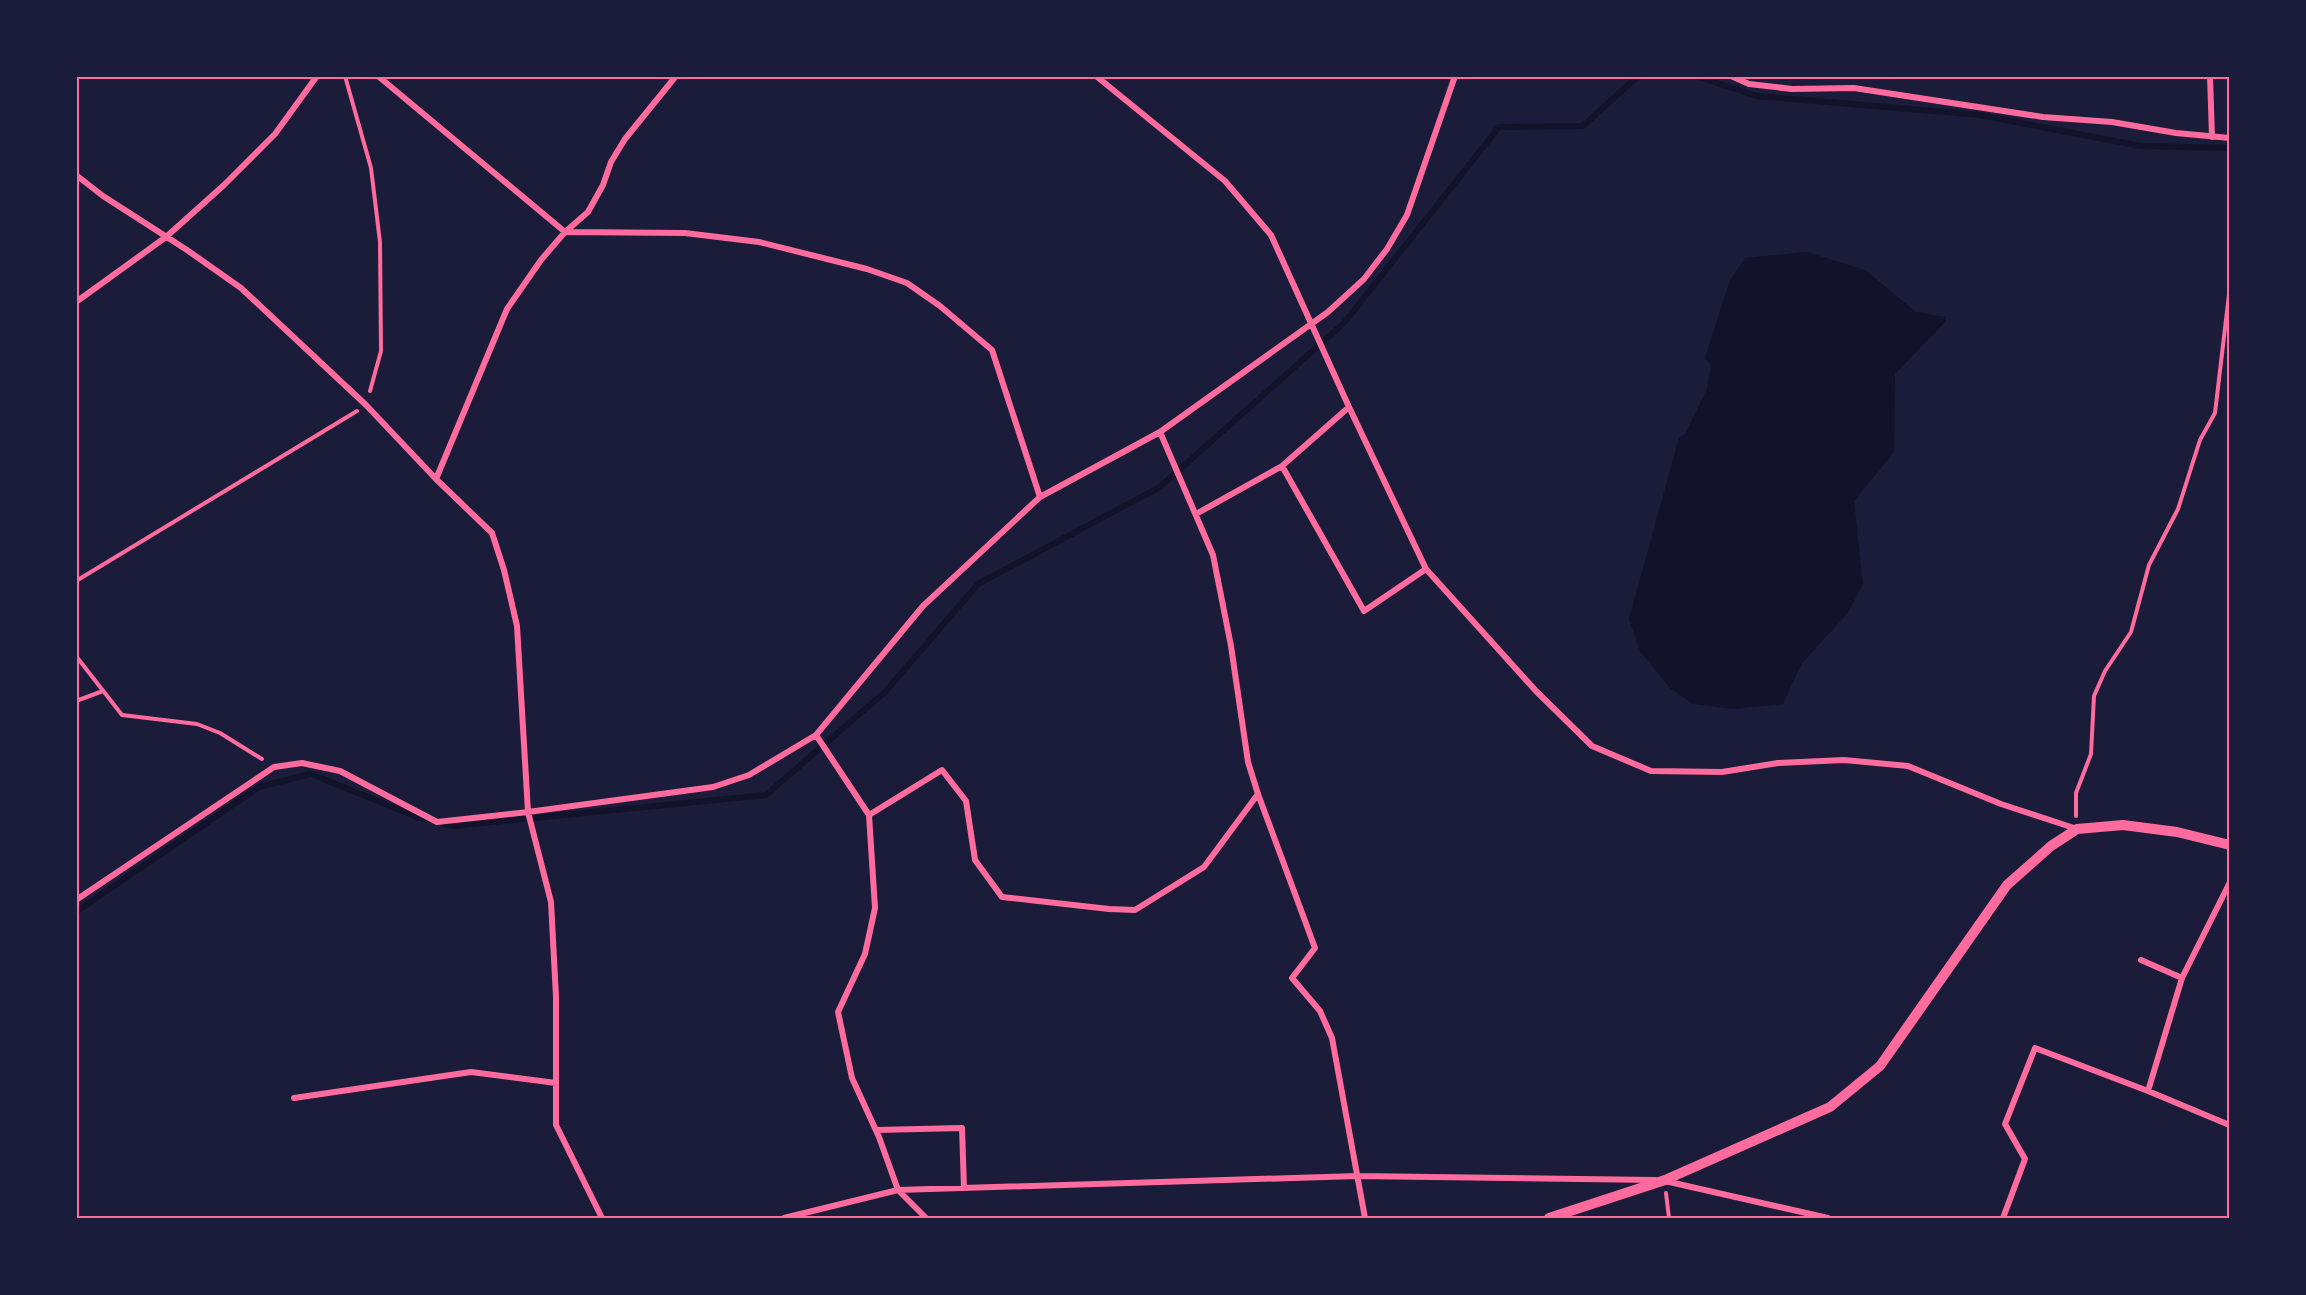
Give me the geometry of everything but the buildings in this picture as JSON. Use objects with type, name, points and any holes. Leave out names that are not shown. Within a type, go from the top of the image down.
[{"type":"street","points":[[76,302],[166,237],[224,185],[275,134],[317,76]]},
{"type":"street","points":[[378,76],[565,232],[685,233],[759,242],[867,268],[908,283],[940,306],[992,350],[1040,497]]},
{"type":"street","points":[[436,479],[507,309],[541,260],[565,232],[588,212],[603,184],[611,162],[625,139],[676,76]]},
{"type":"street","points":[[1096,76],[1226,181],[1271,235],[1348,407],[1426,569],[1536,692],[1592,746],[1651,771],[1722,772],[1778,763],[1844,760],[1908,766],[2001,804],[2077,829],[2123,825],[2177,832],[2229,844]]},
{"type":"street","points":[[76,900],[274,767],[302,764],[340,771],[437,822],[713,787],[750,775],[816,735],[923,606],[1040,497],[1160,432],[1328,312],[1364,279],[1387,249],[1407,215],[1455,76]]},
{"type":"street","points":[[1731,76],[1749,84],[1792,89],[1854,88],[2043,117],[2112,122],[2229,138]]},
{"type":"street","points":[[2210,76],[2212,137]]},
{"type":"street","points":[[76,175],[103,196],[241,288],[366,405],[436,479],[492,532],[504,570],[516,626],[528,812],[551,902],[556,997],[556,1125],[602,1218]]},
{"type":"street","points":[[1196,514],[1282,466],[1348,407]]},
{"type":"street","points":[[1160,432],[1213,555],[1231,646],[1248,762],[1315,948],[1292,978],[1320,1011],[1332,1038],[1365,1218]]},
{"type":"street","points":[[1282,466],[1364,611],[1426,569]]},
{"type":"street","points":[[816,735],[869,816],[875,908],[865,954],[838,1012],[852,1078],[876,1130],[898,1190],[926,1218]]},
{"type":"street","points":[[869,816],[942,770],[966,801],[975,860],[1002,897],[1135,910],[1204,867],[1258,794]]},
{"type":"street","points":[[1549,1218],[1665,1180],[1830,1107],[1880,1066],[2007,885],[2051,846],[2077,829]]},
{"type":"street","points":[[2148,1091],[2182,978],[2229,882]]},
{"type":"street","points":[[2141,960],[2182,978]]},
{"type":"street","points":[[2003,1218],[2025,1159],[2005,1124],[2035,1048],[2227,1124]]},
{"type":"street","points":[[294,1098],[471,1072],[556,1083]]},
{"type":"street","points":[[876,1130],[962,1128],[964,1188]]},
{"type":"street","points":[[784,1218],[898,1190],[1357,1176],[1665,1180],[1828,1218]]},
{"type":"path","points":[[76,581],[366,405],[381,351],[380,242],[371,168],[345,76]]},
{"type":"path","points":[[2077,829],[2076,793],[2091,754],[2094,696],[2105,671],[2131,632],[2149,565],[2178,509],[2200,440],[2215,412],[2229,286]]},
{"type":"path","points":[[76,656],[122,716],[196,724],[220,733],[274,767]]},
{"type":"path","points":[[76,701],[103,691]]},
{"type":"path","points":[[1665,1180],[1669,1218]]},
{"type":"shaded area","points":[[1807,252],[1865,270],[1916,312],[1946,317],[1945,322],[1895,374],[1894,452],[1854,501],[1863,584],[1847,614],[1802,663],[1783,704],[1733,709],[1693,704],[1670,688],[1640,651],[1629,619],[1679,438],[1685,434],[1707,389],[1711,366],[1705,358],[1730,280],[1745,258]]},
{"type":"waterway","points":[[441,823],[453,826],[766,795],[886,691],[978,584],[1160,487],[1344,323],[1499,127],[1583,126],[1638,76]]},
{"type":"waterway","points":[[1695,76],[1757,96],[1980,115],[2140,146],[2230,148]]},
{"type":"waterway","points":[[76,912],[259,787],[311,774],[417,817],[431,820]]}]
